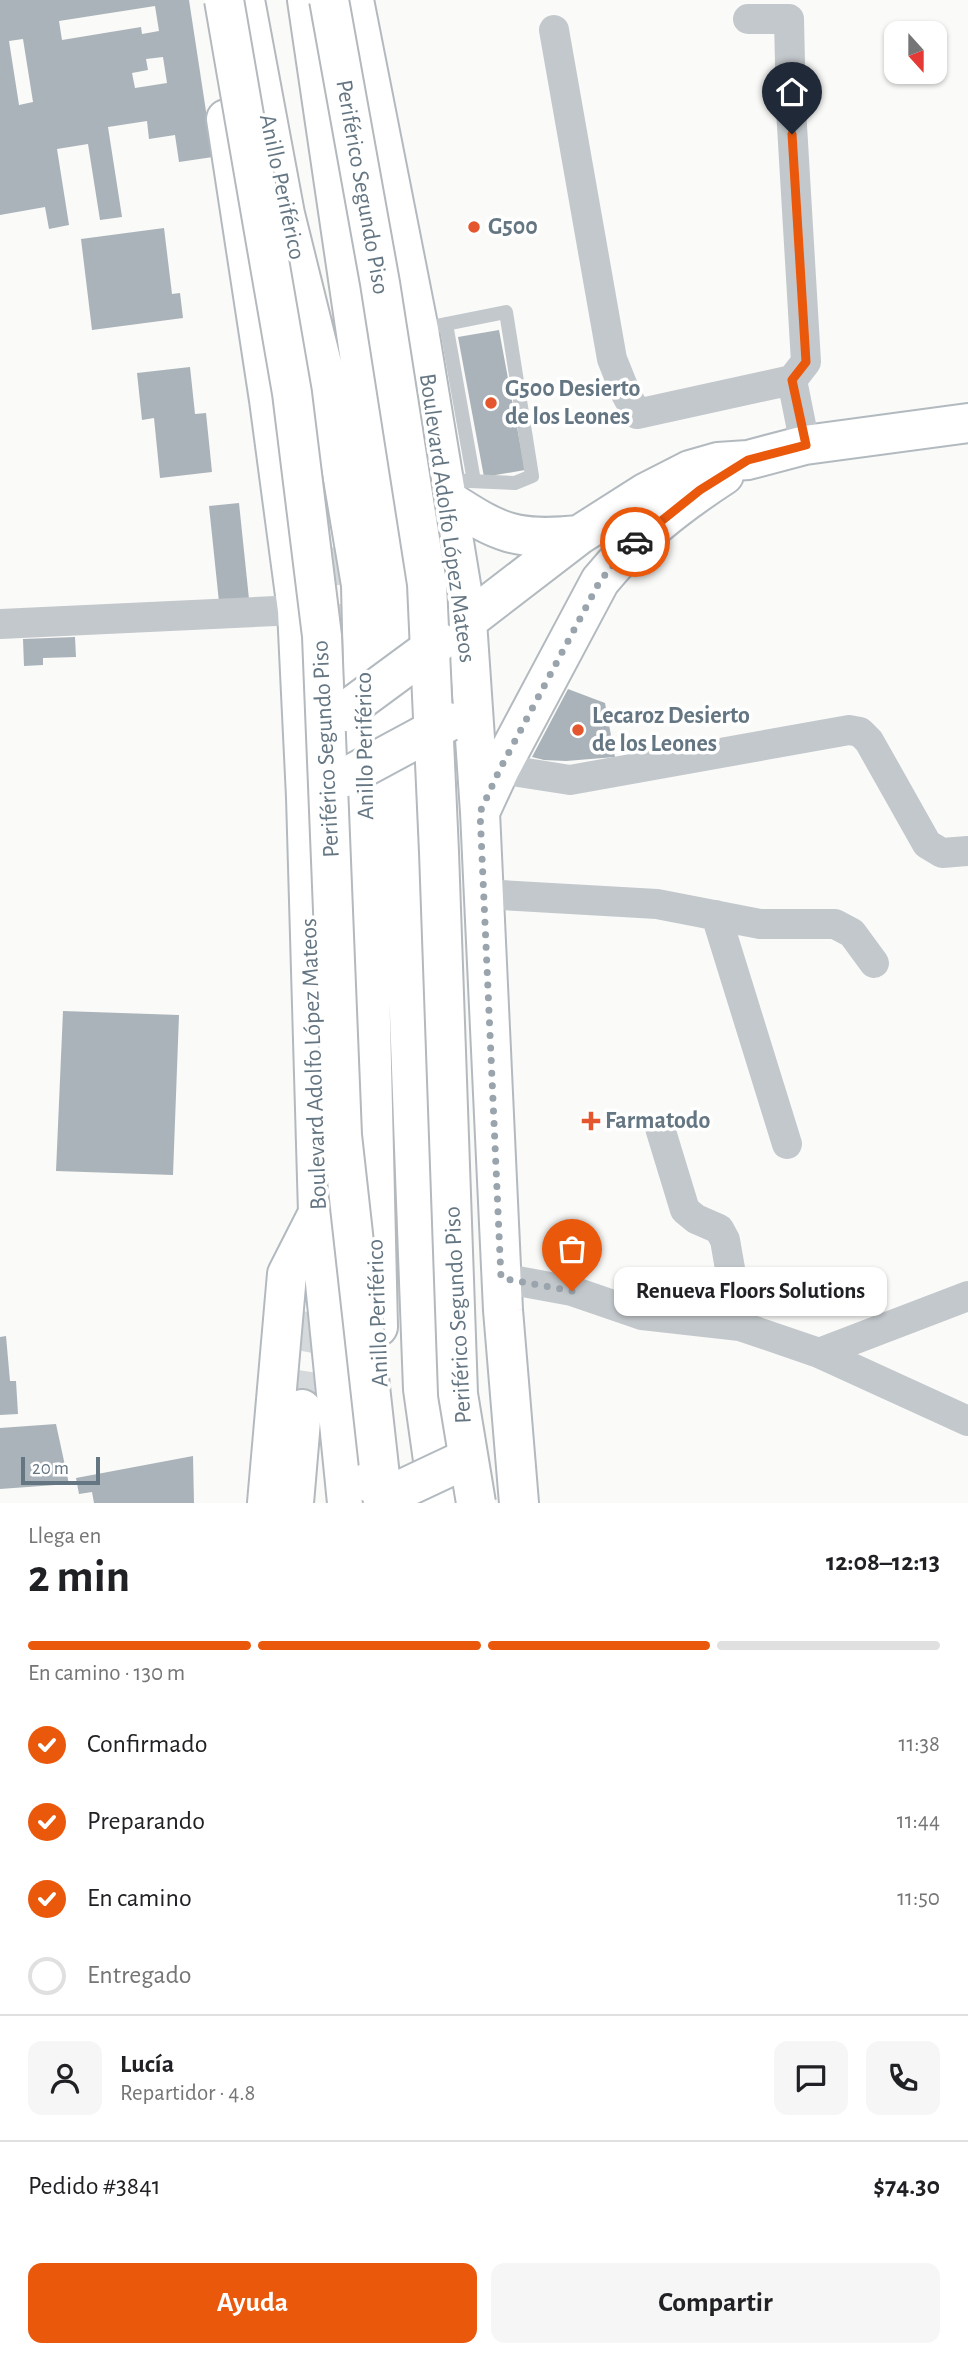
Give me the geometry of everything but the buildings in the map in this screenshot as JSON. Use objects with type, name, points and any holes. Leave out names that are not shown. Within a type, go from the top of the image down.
[{"type":"main road","name":"Boulevard Adolfo López Mateos","points":[[208,0],[269,400],[297,610],[306,797],[318,1213],[340,1440],[373,1498]]},
{"type":"main road","name":"Periférico Segundo Piso","points":[[224,0],[292,393],[322,636],[342,1135],[373,1498]]},
{"type":"main road","name":"Anillo Periférico","points":[[245,0],[285,214],[327,384],[361,585],[380,1394],[373,1498]]},
{"type":"main road","name":"Anillo Periférico","points":[[307,0],[393,585],[423,1388],[439,1503]]},
{"type":"main road","name":"Periférico Segundo Piso","points":[[329,0],[380,283],[427,584],[458,1394],[476,1503]]},
{"type":"main road","name":"Boulevard Adolfo López Mateos","points":[[354,0],[433,327],[455,487],[453,632],[460,716],[480,812],[501,1278],[518,1490]]},
{"type":"main road","points":[[285,214],[294,280]]},
{"type":"main road","points":[[304,740],[453,632],[579,535],[646,493],[690,470],[719,462],[748,460],[806,445],[968,423]]},
{"type":"main road","points":[[480,812],[600,581],[620,557],[655,524],[700,490],[748,460]]},
{"type":"main road","points":[[455,487],[484,524],[516,535],[542,538],[579,535]]},
{"type":"main road","points":[[306,797],[460,716]]},
{"type":"main road","points":[[267,1503],[288,1274],[318,1213]]},
{"type":"main road","points":[[294,1503],[302,1409]]},
{"type":"main road","points":[[373,1498],[398,1491],[466,1459],[510,1413]]},
{"type":"main road","points":[[488,1503],[518,1490]]},
{"type":"street","points":[[554,30],[612,359],[637,414],[792,380],[806,362],[791,109],[789,19],[748,19]]},
{"type":"street","points":[[792,380],[806,445]]},
{"type":"street","points":[[0,624],[297,610]]},
{"type":"street","points":[[500,769],[570,780],[849,730],[860,732],[869,741],[928,844],[942,853],[968,851]]},
{"type":"street","points":[[483,894],[657,904],[761,924],[835,924],[852,933],[874,963]]},
{"type":"street","points":[[716,915],[787,1144]]},
{"type":"street","points":[[660,1128],[685,1210],[696,1219],[719,1228],[725,1240],[740,1326]]},
{"type":"street","points":[[501,1278],[572,1291],[642,1315],[740,1326],[819,1353],[968,1422]]},
{"type":"street","points":[[819,1353],[968,1296]]},
{"type":"lane","points":[[433,327],[506,312],[532,476],[515,483],[455,487]]},
{"type":"tunnel","points":[[314,435],[343,609],[346,656]]},
{"type":"tunnel","points":[[302,1409],[308,1366],[326,1297]]},
{"type":"way so far","points":[[572,1291],[501,1278],[480,812],[600,581],[635,542]]},
{"type":"place","name":"G500","points":[[474,227]]},
{"type":"place","name":"G500 Desierto de los Leones","points":[[491,403]]},
{"type":"place","name":"Lecaroz Desierto de los Leones","points":[[578,730]]},
{"type":"place","name":"Farmatodo","points":[[591,1121]]},
{"type":"place","name":"Renueva Floors Solutions","points":[[572,1291]]},
{"type":"route","points":[[635,542],[700,490],[748,460],[806,445],[792,380],[806,362],[792,134]]}]
